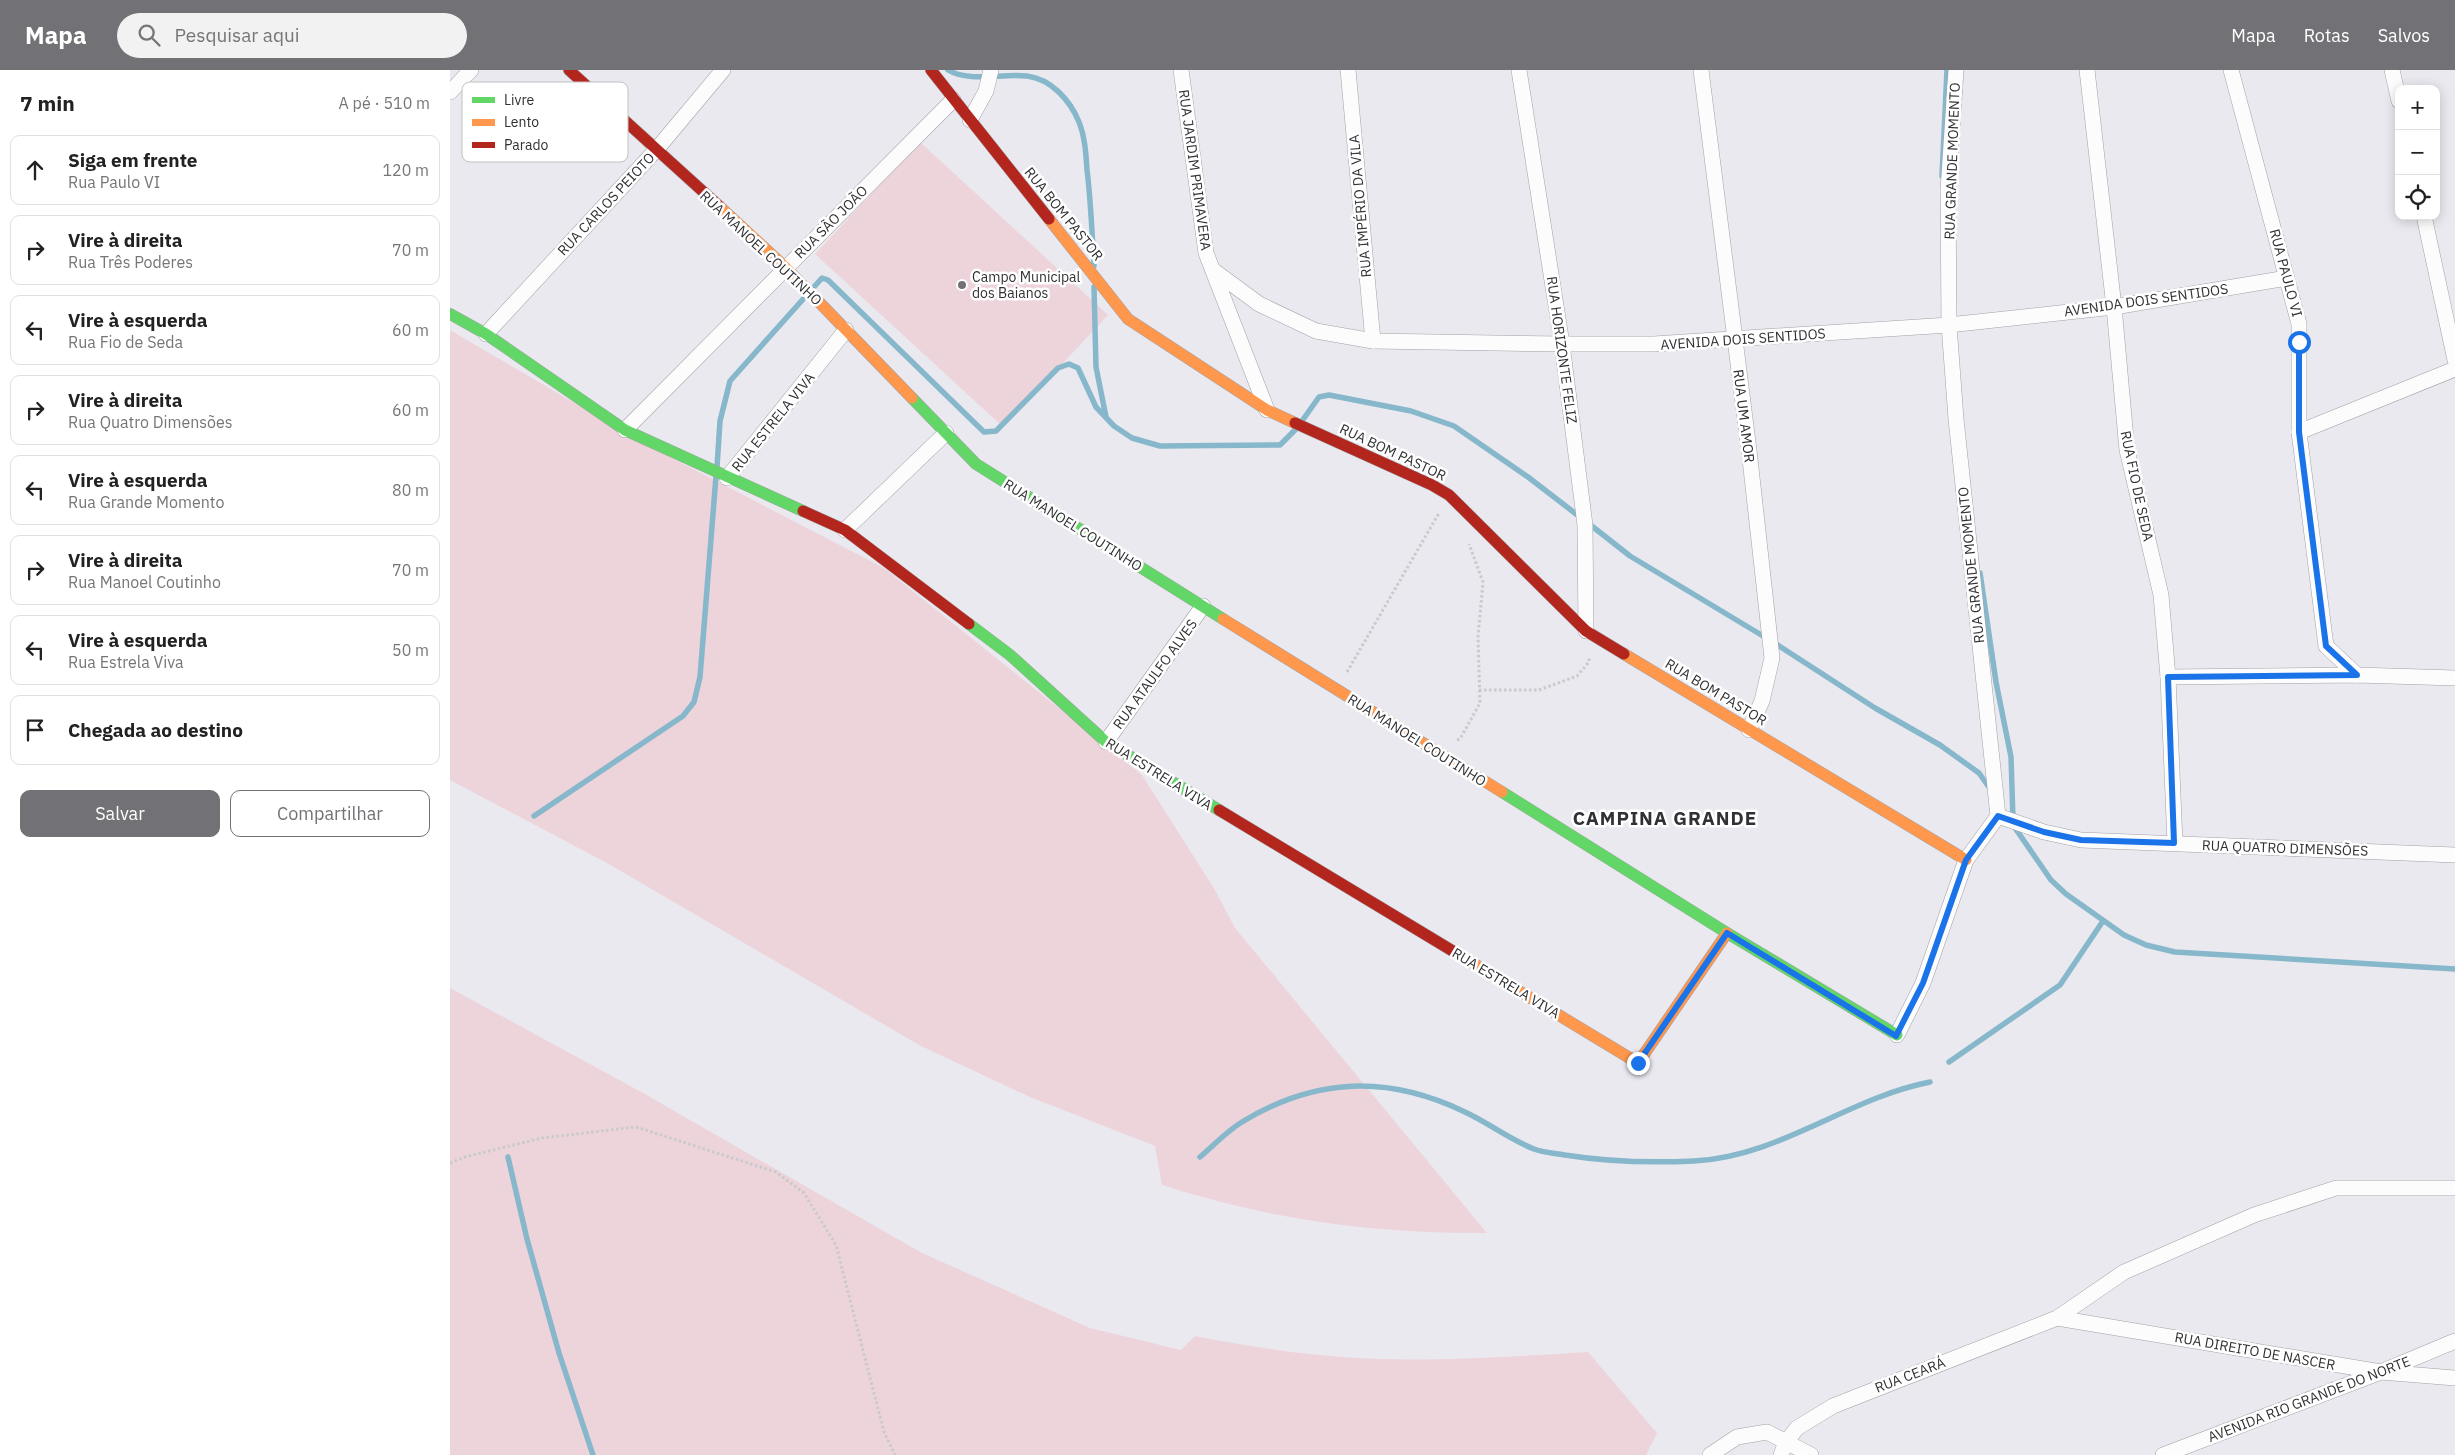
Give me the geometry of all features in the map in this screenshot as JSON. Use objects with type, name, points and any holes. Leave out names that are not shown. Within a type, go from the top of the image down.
[{"type":"street","points":[[450,92],[471,70]]},
{"type":"street","name":"RUA MANOEL COUTINHO","points":[[570,70],[583,82]]},
{"type":"street","name":"RUA CARLOS PEIOTO","points":[[486,334],[656,150],[723,70]]},
{"type":"street","name":"RUA BOM PASTOR","points":[[931,70],[1128,319],[1266,410],[1449,494],[1586,631],[1891,813],[1966,860]]},
{"type":"street","points":[[970,120],[986,91],[991,70]]},
{"type":"street","name":"RUA JARDIM PRIMAVERA","points":[[1181,70],[1206,253],[1266,410]]},
{"type":"street","name":"RUA IMPÉRIO DA VILA","points":[[1348,70],[1374,341]]},
{"type":"street","name":"RUA HORIZONTE FELIZ","points":[[1520,70],[1562,344],[1584,525],[1586,631]]},
{"type":"street","name":"RUA UM AMOR","points":[[1701,70],[1749,450],[1772,658],[1762,701],[1749,730]]},
{"type":"street","name":"RUA GRANDE MOMENTO","points":[[1956,70],[1948,190],[1949,325],[1956,419],[1998,816]]},
{"type":"street","name":"RUA FIO DE SEDA","points":[[2087,70],[2114,307],[2127,450],[2161,596],[2168,677],[2174,843]]},
{"type":"street","name":"RUA PAULO VI","points":[[2231,70],[2299,324],[2299,432],[2326,646],[2357,675]]},
{"type":"street","points":[[2393,72],[2396,85]]},
{"type":"street","name":"RUA SÃO JOÃO","points":[[625,430],[953,100]]},
{"type":"street","name":"RUA MANOEL COUTINHO","points":[[628,124],[785,267],[976,464],[1727,933],[1896,1036]]},
{"type":"street","points":[[2425,220],[2455,360]]},
{"type":"street","name":"AVENIDA DOIS SENTIDOS","points":[[1213,270],[1259,304],[1316,331],[1374,341],[1562,344],[1654,344],[1949,325],[2114,307],[2288,278]]},
{"type":"street","points":[[450,314],[486,334],[625,430],[727,478]]},
{"type":"street","name":"RUA ESTRELA VIVA","points":[[846,330],[727,478],[845,530],[1010,655],[1106,742],[1638,1063],[1727,933]]},
{"type":"street","points":[[2299,432],[2455,369]]},
{"type":"street","points":[[845,530],[946,433]]},
{"type":"street","name":"RUA ATAULFO ALVES","points":[[1106,742],[1204,606]]},
{"type":"street","points":[[2168,677],[2357,675],[2455,678]]},
{"type":"street","points":[[1896,1036],[1923,983],[1966,860],[1998,816]]},
{"type":"street","name":"RUA QUATRO DIMENSÕES","points":[[1998,816],[2044,832],[2081,840],[2455,855]]},
{"type":"street","name":"RUA CEARÁ","points":[[1783,1448],[1796,1428],[1808,1419],[1834,1406],[2056,1318],[2124,1272],[2254,1215],[2336,1188],[2455,1188]]},
{"type":"street","name":"RUA DIREITO DE NASCER","points":[[2056,1318],[2381,1372],[2455,1378]]},
{"type":"street","name":"AVENIDA RIO GRANDE DO NORTE","points":[[2163,1455],[2381,1372],[2455,1341]]},
{"type":"street","points":[[1710,1455],[1737,1437],[1767,1432],[1783,1448],[1811,1455]]},
{"type":"path","points":[[1337,690],[1449,494]]},
{"type":"path","points":[[1433,750],[1460,739],[1480,703],[1478,638],[1483,582],[1468,542]]},
{"type":"path","points":[[1480,690],[1539,690],[1577,676],[1589,662],[1586,631]]},
{"type":"path","points":[[450,1163],[466,1157],[542,1138],[636,1128],[776,1172],[804,1193],[836,1245],[884,1432],[895,1455]]},
{"type":"shaded area","name":"Campo Municipal dos Baianos","points":[[920,142],[1108,315],[1003,427],[815,254]]},
{"type":"shaded area","points":[[450,330],[639,441],[884,568],[1142,775],[1215,890],[1235,928],[1487,1233],[1403,1231],[1323,1222],[1243,1207],[1162,1185],[1155,1146],[1030,1097],[921,1046],[607,863],[450,780]]},
{"type":"shaded area","points":[[450,988],[643,1093],[922,1253],[1090,1328],[1181,1350],[1195,1336],[1287,1351],[1380,1359],[1458,1359],[1588,1352],[1657,1433],[1646,1455],[450,1455]]},
{"type":"waterway","points":[[948,70],[957,74],[976,77],[1017,75],[1036,78],[1052,86],[1065,99],[1075,114],[1083,134],[1094,266]]},
{"type":"waterway","points":[[1942,176],[1947,70]]},
{"type":"waterway","points":[[717,467],[720,421],[730,381],[822,278],[828,280],[984,432],[996,431],[1058,368],[1069,364],[1078,368],[1096,407],[1114,426],[1132,438],[1160,446],[1280,445],[1297,428],[1319,397],[1329,395],[1411,411],[1454,426],[1528,477],[1580,517]]},
{"type":"waterway","points":[[1094,287],[1096,367],[1106,417]]},
{"type":"waterway","points":[[534,816],[683,716],[694,702],[700,677],[716,476]]},
{"type":"waterway","points":[[1588,523],[1630,556],[1773,642],[1875,708],[1940,745],[1979,773],[1991,790]]},
{"type":"waterway","points":[[1980,573],[1996,682],[2011,757],[2013,819]]},
{"type":"waterway","points":[[2013,825],[2051,880],[2066,894],[2124,935],[2146,945],[2175,952],[2455,969]]},
{"type":"waterway","points":[[1949,1062],[2060,985],[2103,921]]},
{"type":"waterway","points":[[1200,1157],[1236,1126],[1270,1107],[1297,1096],[1325,1089],[1352,1086],[1380,1087],[1436,1100],[1474,1116],[1525,1145],[1542,1151],[1597,1159],[1661,1162],[1694,1161],[1725,1157],[1755,1149],[1870,1101],[1930,1082]]},
{"type":"waterway","points":[[508,1157],[527,1239],[559,1353],[593,1455]]},
{"type":"traffic: fast","points":[[450,314],[486,334],[625,430],[803,511]]},
{"type":"traffic: fast","points":[[912,398],[976,464],[1223,619]]},
{"type":"traffic: fast","points":[[969,624],[1010,655],[1106,742],[1219,810]]},
{"type":"traffic: fast","points":[[1502,792],[1727,933],[1897,1035]]},
{"type":"traffic: slow","points":[[719,206],[785,267],[912,398]]},
{"type":"traffic: slow","points":[[1049,219],[1128,319],[1267,410],[1295,423]]},
{"type":"traffic: slow","points":[[1223,619],[1502,792]]},
{"type":"traffic: slow","points":[[1624,654],[1966,860]]},
{"type":"traffic: slow","points":[[1466,959],[1638,1063],[1727,933]]},
{"type":"traffic: jam","points":[[569,70],[582,82]]},
{"type":"traffic: jam","points":[[931,70],[1049,219]]},
{"type":"traffic: jam","points":[[628,123],[719,206]]},
{"type":"traffic: jam","points":[[1295,423],[1432,485],[1449,495],[1586,631],[1624,654]]},
{"type":"traffic: jam","points":[[803,511],[845,530],[969,624]]},
{"type":"traffic: jam","points":[[1219,810],[1466,959]]},
{"type":"place","name":"Campo Municipal dos Baianos","points":[[962,285]]},
{"type":"district","name":"CAMPINA GRANDE","points":[[1665,818]]},
{"type":"route","points":[[1638,1063],[1727,933],[1896,1036],[1923,983],[1966,860],[1998,816],[2044,832],[2081,840],[2174,843],[2168,677],[2357,675],[2326,646],[2299,432],[2299,342]]}]
